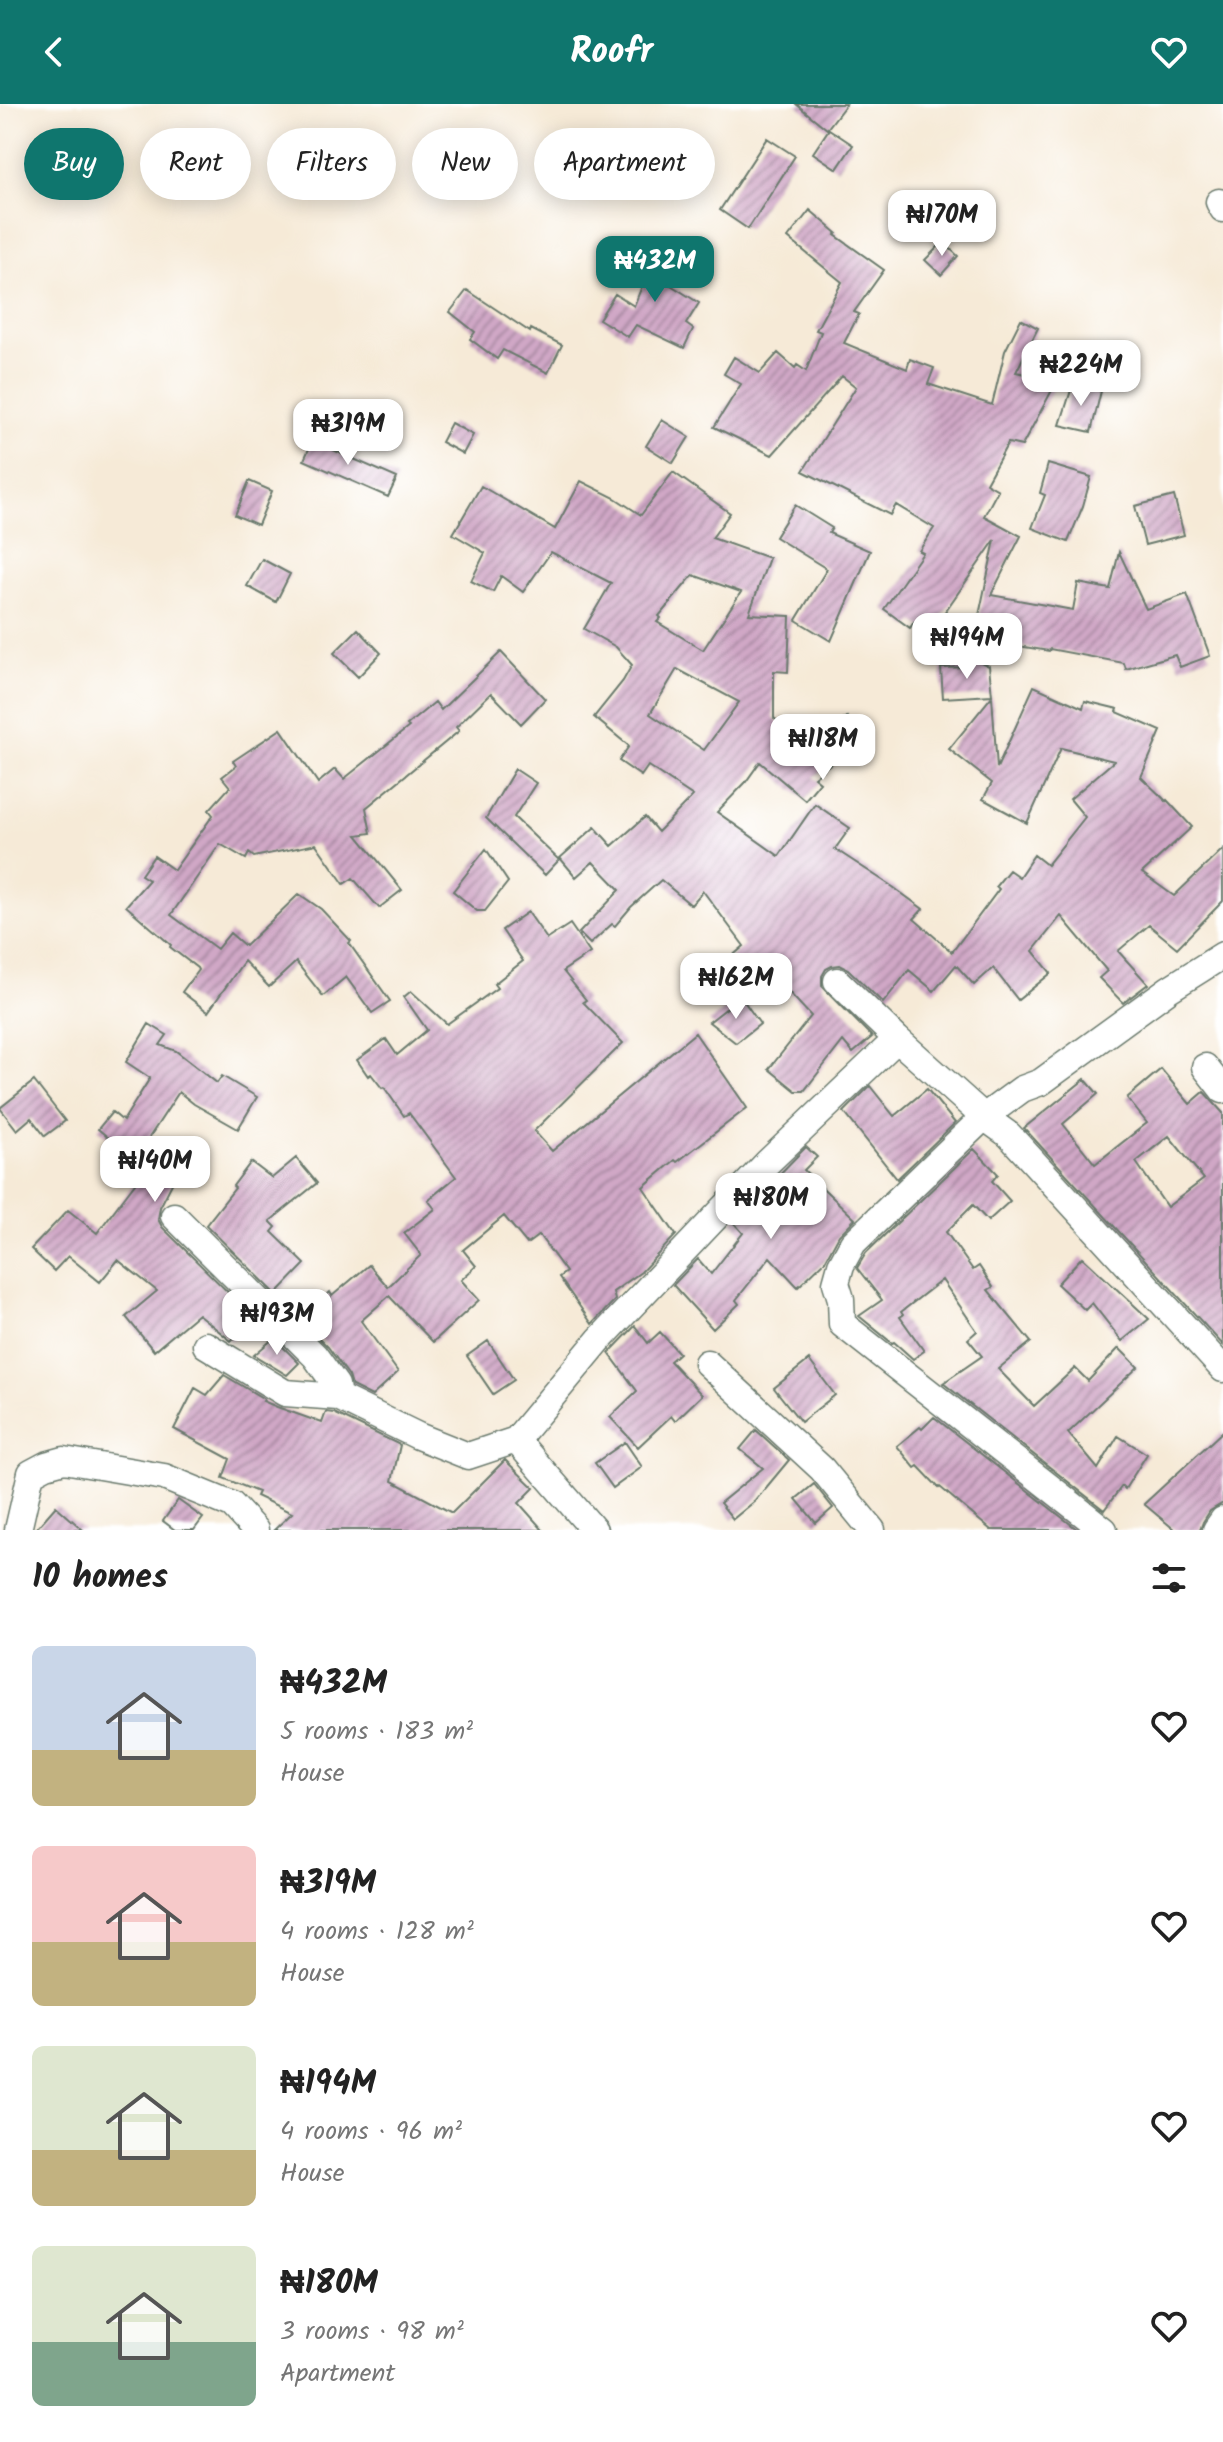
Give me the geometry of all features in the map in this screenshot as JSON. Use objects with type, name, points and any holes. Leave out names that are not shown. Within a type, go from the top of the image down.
[{"type":"street","points":[[1104,1530],[842,1324],[841,1299],[836,1283],[841,1265],[853,1243],[984,1117],[1022,1089],[1041,1082],[1147,1005],[1223,955]]},
{"type":"street","points":[[837,981],[984,1117],[1009,1135],[1223,1369]]},
{"type":"street","points":[[206,1345],[285,1393],[338,1397],[418,1436],[468,1456],[516,1440],[599,1340],[767,1163],[897,1039]]},
{"type":"street","points":[[1205,1067],[1223,1090]]},
{"type":"street","points":[[174,1216],[315,1356],[336,1385],[338,1397]]},
{"type":"street","points":[[707,1363],[822,1469],[872,1530]]},
{"type":"street","points":[[516,1440],[594,1530]]},
{"type":"street","points":[[18,1530],[31,1473],[64,1460],[164,1477],[232,1505],[255,1530]]},
{"type":"street","points":[[1216,1530],[1223,1520]]},
{"type":"building","points":[[796,104],[846,104],[827,129]]},
{"type":"building","points":[[829,129],[853,145],[837,169],[813,153]]},
{"type":"building","points":[[767,138],[795,156],[748,229],[720,210]]},
{"type":"building","points":[[810,210],[837,233],[835,235],[884,270],[854,312],[859,314],[844,343],[907,369],[910,359],[934,368],[928,384],[992,405],[1005,351],[1021,319],[1038,328],[1016,372],[1057,381],[1022,446],[1008,443],[986,483],[998,490],[984,516],[1021,536],[991,595],[1073,610],[1078,583],[1110,589],[1119,552],[1146,609],[1187,594],[1210,656],[1180,667],[1175,655],[1126,669],[1124,663],[974,639],[995,540],[930,633],[914,622],[910,628],[884,609],[923,553],[919,551],[934,528],[896,505],[890,515],[803,471],[856,387],[842,376],[772,455],[714,427],[741,384],[724,374],[734,357],[760,373],[778,353],[795,368],[797,365],[806,371],[821,332],[816,330],[842,282],[788,238]]},
{"type":"building","points":[[943,242],[958,256],[941,275],[925,260]]},
{"type":"building","points":[[659,244],[683,254],[666,282],[699,303],[686,324],[693,329],[684,348],[636,325],[628,337],[599,319],[615,294],[634,306]]},
{"type":"building","points":[[467,290],[530,332],[531,329],[562,345],[548,373],[503,350],[497,359],[470,339],[475,332],[450,312]]},
{"type":"building","points":[[1073,384],[1101,391],[1091,432],[1060,425]]},
{"type":"building","points":[[662,420],[689,437],[673,463],[646,446]]},
{"type":"building","points":[[451,423],[473,435],[463,454],[441,442]]},
{"type":"building","points":[[316,433],[336,442],[333,450],[397,478],[388,497],[304,460]]},
{"type":"building","points":[[1048,464],[1091,477],[1068,542],[1032,528],[1045,495],[1040,493]]},
{"type":"building","points":[[673,472],[730,513],[712,538],[769,558],[749,614],[790,616],[788,672],[774,671],[774,718],[809,748],[847,717],[864,737],[814,777],[820,782],[805,800],[760,762],[717,812],[779,856],[815,804],[850,828],[835,849],[923,909],[914,919],[952,952],[999,889],[996,886],[1009,870],[1019,877],[1034,855],[1047,865],[1085,817],[1070,799],[1114,761],[1061,748],[1027,823],[983,799],[992,783],[949,749],[992,696],[997,768],[1034,686],[1083,708],[1085,701],[1118,709],[1117,712],[1161,731],[1141,777],[1192,827],[1142,873],[1174,896],[1223,849],[1223,901],[1177,948],[1149,925],[1118,951],[1148,984],[1123,1003],[1099,978],[1107,971],[1061,916],[1033,951],[1051,973],[1018,1000],[993,968],[974,985],[956,965],[934,991],[909,970],[883,1003],[848,969],[840,965],[832,966],[822,976],[822,986],[872,1037],[853,1053],[843,1041],[804,1091],[796,1091],[769,1069],[811,1016],[774,976],[745,1001],[717,969],[744,946],[703,891],[691,905],[661,880],[615,926],[612,924],[590,944],[579,933],[620,890],[593,862],[576,877],[560,858],[595,827],[612,846],[645,817],[658,832],[693,796],[648,766],[641,776],[619,761],[629,746],[594,717],[632,665],[616,647],[584,629],[611,583],[551,552],[523,592],[501,576],[493,592],[471,581],[485,553],[453,534],[481,486],[555,529],[581,481],[641,515]],"holes":[[[693,575],[741,592],[703,650],[657,622]],[[677,669],[739,702],[704,750],[650,714]]]},
{"type":"building","points":[[249,481],[272,491],[258,525],[235,515]]},
{"type":"building","points":[[1174,496],[1184,535],[1145,545],[1135,506]]},
{"type":"building","points":[[795,505],[832,528],[829,533],[870,551],[831,641],[796,620],[827,569],[775,537]]},
{"type":"building","points":[[262,559],[290,574],[276,602],[247,586]]},
{"type":"building","points":[[358,629],[381,653],[358,677],[334,653]]},
{"type":"building","points":[[501,652],[545,699],[521,724],[491,693],[456,727],[459,731],[366,808],[371,833],[357,835],[402,890],[379,908],[353,878],[344,884],[316,844],[254,857],[249,853],[246,859],[220,844],[171,915],[217,949],[230,933],[245,946],[299,894],[321,909],[351,941],[349,943],[390,1001],[372,1013],[346,977],[323,996],[296,962],[269,987],[244,961],[208,1012],[182,992],[197,968],[126,906],[149,880],[141,875],[154,856],[174,870],[213,815],[209,810],[230,787],[222,777],[236,766],[233,761],[281,729],[318,783],[335,769],[344,779],[435,702],[441,710]]},
{"type":"building","points":[[970,657],[989,666],[992,695],[943,698],[941,668],[968,667]]},
{"type":"building","points":[[515,769],[536,783],[514,817],[559,860],[545,875],[486,818]]},
{"type":"building","points":[[486,849],[508,882],[485,911],[477,911],[453,891]]},
{"type":"building","points":[[528,912],[547,939],[570,924],[590,953],[563,971],[586,1000],[583,1002],[623,1043],[534,1131],[552,1151],[695,1033],[747,1108],[643,1187],[676,1235],[641,1272],[613,1292],[615,1300],[592,1324],[559,1277],[566,1272],[539,1235],[527,1244],[504,1216],[463,1250],[476,1266],[461,1280],[479,1300],[433,1342],[389,1296],[361,1321],[398,1372],[372,1396],[352,1386],[349,1376],[328,1347],[299,1318],[369,1265],[388,1287],[421,1255],[404,1233],[435,1209],[428,1200],[456,1177],[409,1113],[404,1116],[384,1087],[371,1074],[368,1076],[357,1060],[386,1039],[397,1055],[427,1030],[404,997],[411,991],[447,1024],[497,988],[494,984],[523,961],[502,930]]},
{"type":"building","points":[[741,997],[760,1024],[736,1043],[709,1022]]},
{"type":"building","points":[[149,1024],[167,1035],[160,1045],[176,1051],[217,1083],[222,1076],[257,1097],[238,1129],[179,1092],[145,1144],[182,1164],[160,1207],[158,1219],[162,1227],[254,1318],[231,1341],[198,1314],[154,1351],[126,1317],[157,1291],[118,1260],[100,1282],[68,1256],[54,1271],[31,1249],[68,1210],[97,1233],[138,1179],[133,1177],[140,1164],[98,1129],[112,1112],[123,1121],[150,1078],[126,1062]]},
{"type":"building","points":[[1161,1069],[1190,1104],[1204,1092],[1223,1113],[1223,1345],[1024,1128],[1085,1079],[1098,1094],[1063,1124],[1095,1164],[1147,1123],[1127,1098]],"holes":[[[1169,1136],[1204,1179],[1167,1207],[1136,1162]]]},
{"type":"building","points":[[34,1081],[65,1121],[45,1136],[31,1118],[17,1130],[0,1108]]},
{"type":"building","points":[[870,1086],[894,1116],[927,1089],[955,1123],[897,1179],[844,1112]]},
{"type":"building","points":[[806,1147],[817,1157],[804,1170],[855,1219],[839,1235],[825,1261],[798,1287],[770,1257],[736,1300],[739,1304],[713,1329],[673,1285],[698,1259],[711,1274],[743,1233],[733,1222]]},
{"type":"building","points":[[974,1149],[998,1174],[992,1181],[1010,1201],[988,1221],[973,1205],[946,1232],[973,1270],[979,1266],[993,1287],[988,1290],[1031,1342],[998,1369],[1034,1406],[1075,1368],[1088,1381],[1119,1348],[1138,1367],[1068,1433],[1098,1469],[1118,1436],[1147,1454],[1125,1489],[1122,1486],[1104,1510],[943,1383],[982,1356],[968,1339],[977,1331],[942,1280],[901,1312],[903,1315],[900,1317],[924,1351],[913,1359],[859,1316],[882,1300],[857,1268],[866,1253]]},
{"type":"building","points":[[296,1158],[317,1183],[270,1221],[276,1227],[272,1232],[305,1264],[276,1294],[206,1225],[251,1162],[272,1178]]},
{"type":"building","points":[[1082,1257],[1149,1319],[1122,1341],[1092,1303],[1085,1310],[1057,1284]]},
{"type":"building","points":[[635,1326],[648,1343],[660,1332],[679,1353],[670,1361],[702,1395],[675,1421],[671,1416],[638,1447],[610,1417],[637,1391],[609,1353]]},
{"type":"building","points":[[274,1338],[299,1363],[287,1375],[254,1355]]},
{"type":"building","points":[[488,1341],[514,1380],[493,1394],[467,1356]]},
{"type":"building","points":[[809,1360],[835,1395],[801,1422],[774,1388]]},
{"type":"building","points":[[224,1375],[277,1407],[322,1423],[326,1412],[334,1413],[400,1445],[392,1481],[452,1513],[505,1460],[534,1488],[519,1503],[543,1530],[274,1530],[292,1513],[256,1496],[258,1492],[223,1478],[230,1459],[174,1429],[195,1388],[207,1395]]},
{"type":"building","points":[[934,1417],[1078,1530],[991,1530],[939,1488],[918,1466],[915,1468],[897,1446]]},
{"type":"building","points":[[756,1430],[789,1460],[755,1501],[733,1519],[720,1503],[763,1468],[740,1449]]},
{"type":"building","points":[[1223,1431],[1223,1503],[1210,1511],[1200,1530],[1175,1530],[1144,1504]]},
{"type":"building","points":[[625,1442],[642,1467],[613,1488],[595,1463]]},
{"type":"building","points":[[814,1484],[833,1508],[816,1523],[796,1499]]},
{"type":"building","points":[[178,1500],[203,1518],[194,1530],[175,1530],[163,1521]]},
{"type":"building","points":[[56,1506],[83,1530],[35,1530]]}]
